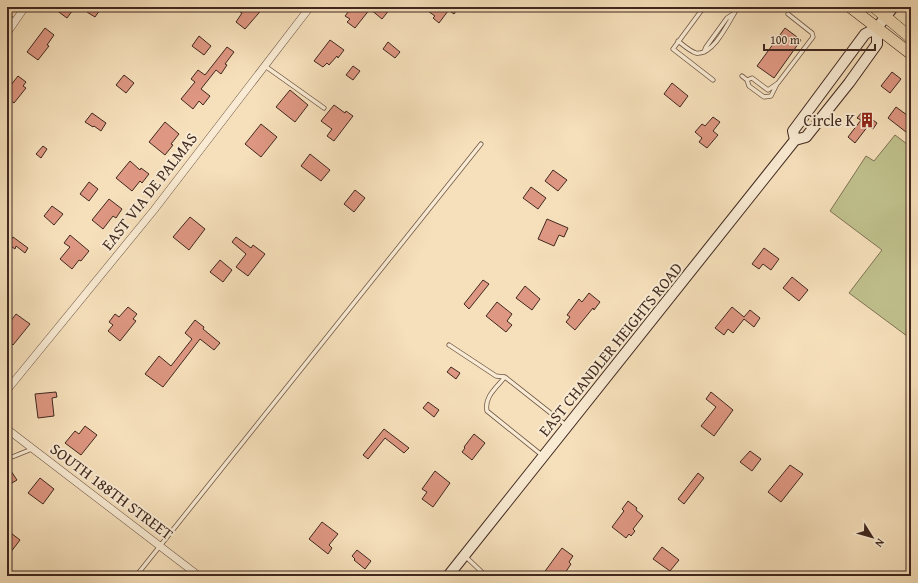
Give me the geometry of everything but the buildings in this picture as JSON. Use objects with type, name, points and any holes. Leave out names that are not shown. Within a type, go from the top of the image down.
[{"type":"main road","points":[[850,7],[911,54]]},
{"type":"main road","points":[[874,7],[885,18],[911,38]]},
{"type":"main road","name":"EAST CHANDLER HEIGHTS ROAD","points":[[795,140],[793,131],[865,34],[877,28],[893,7]]},
{"type":"main road","name":"EAST CHANDLER HEIGHTS ROAD","points":[[448,576],[795,140],[806,137],[849,83],[877,44],[877,28]]},
{"type":"street","points":[[7,33],[25,7]]},
{"type":"street","name":"EAST VIA DE PALMAS","points":[[7,390],[154,210],[310,7]]},
{"type":"street","name":"SOUTH 188TH STREET","points":[[7,429],[199,576]]},
{"type":"lane","points":[[704,7],[673,49],[713,80]]},
{"type":"lane","points":[[678,41],[695,53],[703,53],[728,18],[738,7]]},
{"type":"lane","points":[[742,76],[747,80],[749,86],[764,97],[771,96],[778,83],[813,37],[812,33],[788,14]]},
{"type":"lane","points":[[7,16],[15,22]]},
{"type":"lane","points":[[265,66],[324,108]]},
{"type":"lane","points":[[747,80],[752,78],[768,90],[778,83]]},
{"type":"lane","points":[[136,576],[481,144]]},
{"type":"lane","points":[[449,345],[496,376],[504,377],[567,426]]},
{"type":"lane","points":[[504,377],[490,395],[486,403],[487,411],[544,457]]},
{"type":"lane","points":[[7,460],[32,448]]},
{"type":"lane","points":[[464,556],[486,576]]},
{"type":"green space","points":[[895,135],[911,147],[911,339],[849,293],[882,250],[830,211],[866,156],[874,161]]},
{"type":"waterway","points":[[826,7],[834,10],[841,10]]},
{"type":"place","name":"Circle K","points":[[867,120]]}]
